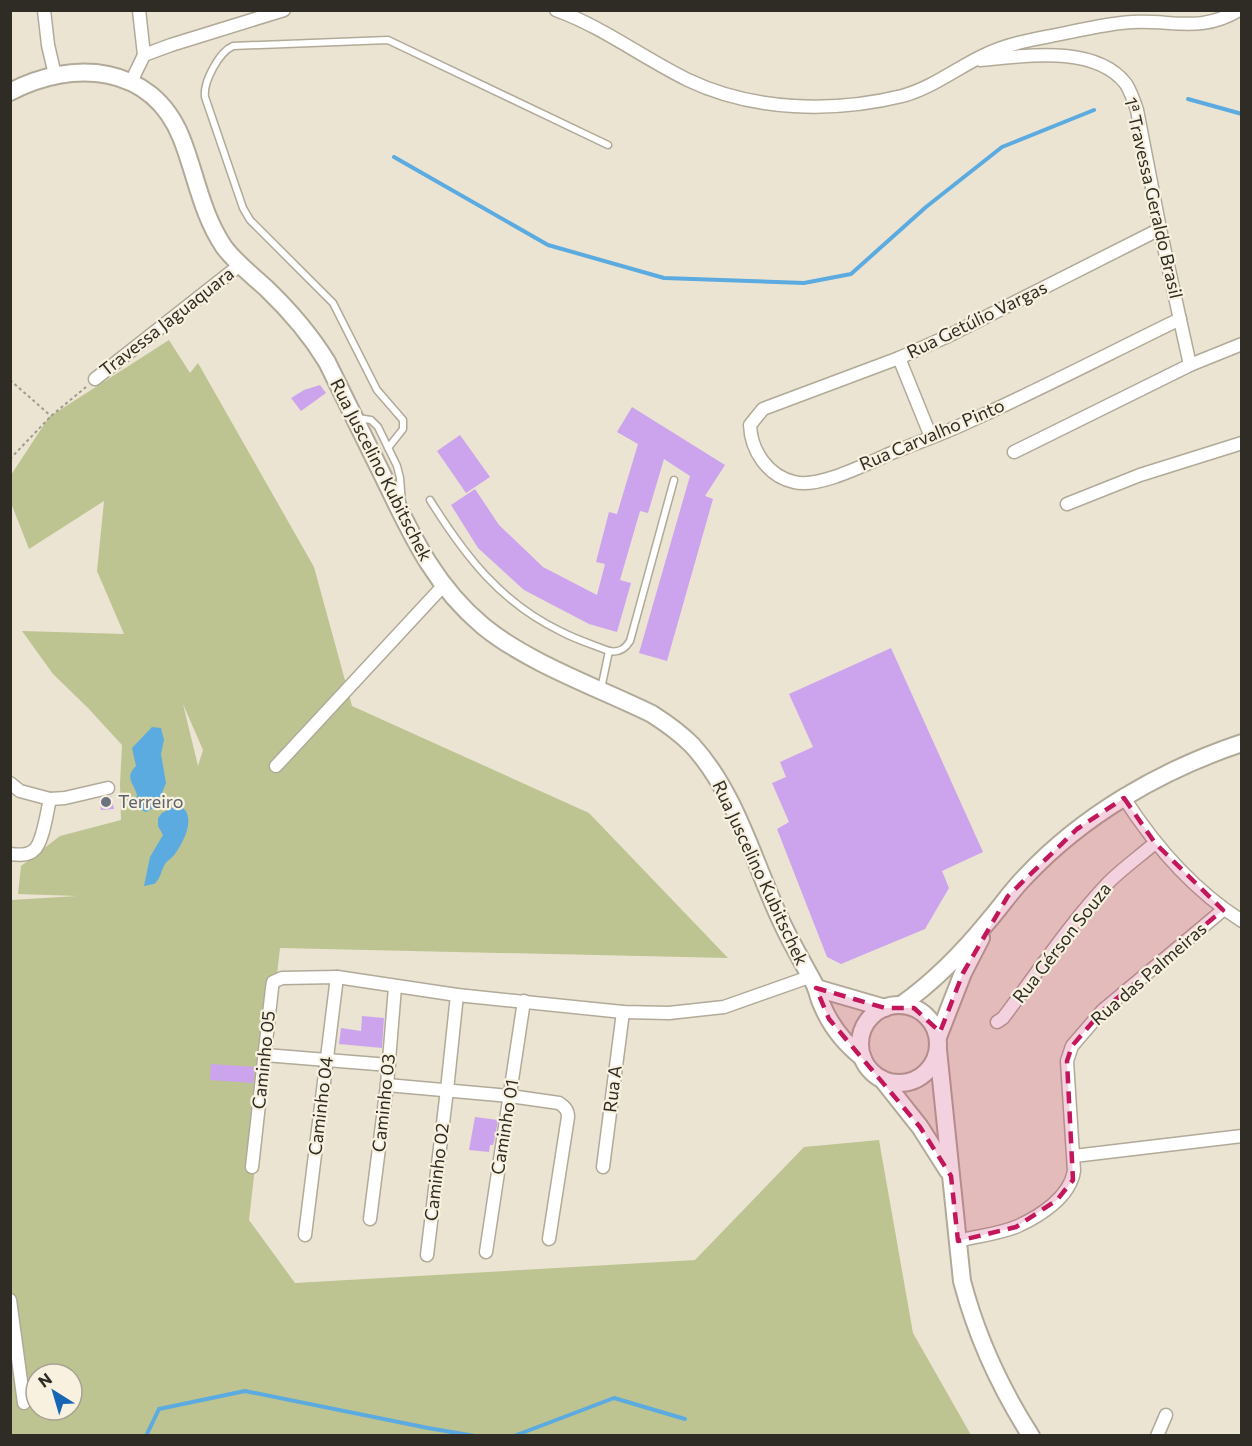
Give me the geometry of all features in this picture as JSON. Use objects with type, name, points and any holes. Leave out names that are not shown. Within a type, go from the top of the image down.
[{"type":"main road","name":"Rua Juscelino Kubitschek","points":[[10,92],[55,75],[77,71],[97,72],[131,82],[148,93],[172,120],[180,136],[209,220],[226,249],[240,265],[308,332],[327,362],[416,544],[443,586],[484,627],[512,646],[652,714],[671,726],[692,746],[706,763],[741,825],[781,922],[833,1027],[850,1048],[862,1058]]},
{"type":"main road","points":[[990,920],[963,973],[938,1043],[933,1064],[923,1075],[910,1082],[896,1083],[874,1074],[862,1058],[860,1046],[864,1029],[874,1014],[893,1006],[940,974],[1049,853],[1077,829],[1124,798],[1208,754],[1242,743]]},
{"type":"main road","name":"Rua Juscelino Kubitschek","points":[[812,982],[893,1006]]},
{"type":"main road","points":[[893,1006],[914,1008],[925,1014],[933,1024],[938,1043],[962,1281],[983,1346],[1005,1394],[1031,1436]]},
{"type":"main road","points":[[882,1079],[920,1127],[951,1176]]},
{"type":"street","points":[[44,10],[48,45],[55,75]]},
{"type":"street","points":[[131,82],[144,55],[139,10]]},
{"type":"street","points":[[144,55],[284,10]]},
{"type":"street","points":[[556,10],[594,26],[704,87],[776,104],[797,106],[849,106],[926,89],[973,61],[1004,46],[1108,24],[1210,23],[1239,10]]},
{"type":"street","name":"1ª Travessa Geraldo Brasil","points":[[973,61],[1046,54],[1060,55],[1102,67],[1124,82],[1137,110],[1190,365]]},
{"type":"street","name":"Rua Getúlio Vargas","points":[[789,398],[899,358],[946,337],[1160,229]]},
{"type":"street","name":"Travessa Jaguaquara","points":[[95,379],[240,265]]},
{"type":"street","name":"Rua Carvalho Pinto","points":[[789,398],[763,409],[755,417],[750,425],[750,439],[759,458],[777,474],[795,483],[811,483],[836,476],[970,422],[1180,319]]},
{"type":"street","points":[[1014,452],[1190,365],[1242,344]]},
{"type":"street","points":[[899,358],[930,437]]},
{"type":"street","points":[[1067,504],[1140,475],[1242,443]]},
{"type":"street","points":[[276,766],[443,586]]},
{"type":"street","points":[[14,789],[50,799],[108,788]]},
{"type":"street","points":[[1124,798],[1155,843],[1199,889],[1224,910],[1242,921]]},
{"type":"street","points":[[10,854],[26,854],[34,850],[39,843],[50,799]]},
{"type":"street","name":"Rua Gérson Souza","points":[[997,1022],[1003,1018],[1057,943],[1090,903],[1111,880],[1155,843]]},
{"type":"street","name":"Rua das Palmeiras","points":[[958,1241],[1016,1227],[1044,1210],[1067,1189],[1073,1180],[1074,1156],[1066,1061],[1072,1046],[1103,1010],[1224,910]]},
{"type":"street","name":"Caminho 05","points":[[252,1167],[273,982],[278,979],[302,976],[337,977]]},
{"type":"street","points":[[337,977],[457,995],[623,1012],[669,1013],[724,1007],[812,982]]},
{"type":"street","name":"Caminho 04","points":[[305,1234],[337,977]]},
{"type":"street","name":"Caminho 03","points":[[370,1219],[387,1085],[395,987]]},
{"type":"street","name":"Caminho 02","points":[[427,1255],[457,995]]},
{"type":"street","name":"Caminho 01","points":[[486,1252],[524,1001]]},
{"type":"street","name":"Rua A","points":[[603,1167],[623,1012]]},
{"type":"street","points":[[265,1055],[389,1065]]},
{"type":"street","points":[[387,1085],[510,1096],[559,1103],[568,1112],[549,1239]]},
{"type":"street","points":[[1074,1156],[1242,1136]]},
{"type":"street","points":[[10,1300],[24,1403]]},
{"type":"street","points":[[1157,1436],[1166,1415]]},
{"type":"lane","points":[[388,448],[403,429],[403,420],[377,390],[333,303],[258,231],[243,208],[205,97],[207,84],[221,55],[233,46],[388,40],[608,146]]},
{"type":"lane","points":[[354,417],[376,423],[400,478],[402,516]]},
{"type":"lane","points":[[430,500],[458,544],[489,581],[526,612],[562,633],[616,652],[621,651],[630,641],[674,480]]},
{"type":"lane","points":[[601,690],[609,651]]},
{"type":"path","points":[[10,459],[51,416],[95,379]]},
{"type":"path","points":[[10,380],[51,416]]},
{"type":"highlighted area","points":[[1124,798],[1155,843],[1223,910],[1103,1010],[1072,1046],[1067,1061],[1073,1180],[1057,1200],[1016,1227],[958,1241],[951,1176],[920,1127],[829,1019],[816,988],[885,1008],[914,1008],[940,1032],[963,973],[1008,896],[1077,829]]},
{"type":"green space","points":[[169,340],[190,373],[198,363],[314,567],[352,706],[589,813],[728,958],[280,948],[249,1220],[295,1283],[695,1260],[804,1147],[879,1140],[913,1333],[971,1435],[11,1435],[11,900],[77,896],[18,894],[21,866],[60,836],[121,820],[122,745],[53,674],[22,631],[124,634],[97,571],[104,501],[29,549],[11,503],[11,475],[49,417]],"holes":[[[183,704],[203,750],[198,766]]]},
{"type":"water","points":[[152,727],[161,728],[164,740],[161,754],[166,783],[156,807],[146,812],[139,809],[135,802],[137,795],[130,777],[136,766],[132,748]]},
{"type":"water","points":[[177,805],[187,814],[188,828],[175,854],[165,864],[160,877],[154,884],[144,886],[150,857],[163,835],[158,826],[158,818],[162,813]]},
{"type":"building","points":[[320,385],[326,393],[301,411],[291,398],[304,390]]},
{"type":"building","points":[[632,407],[725,465],[705,496],[713,499],[667,661],[639,653],[690,476],[664,459],[648,513],[640,511],[620,580],[631,583],[617,632],[589,624],[524,590],[478,548],[451,505],[475,489],[499,525],[543,567],[597,595],[605,564],[596,562],[609,512],[617,514],[638,444],[617,432]]},
{"type":"building","points":[[460,435],[490,477],[466,493],[437,451]]},
{"type":"building","points":[[891,648],[983,852],[942,871],[949,888],[925,929],[841,964],[827,957],[777,829],[789,822],[772,783],[786,777],[780,762],[813,747],[789,694]]},
{"type":"building","name":"Terreiro","points":[[111,796],[114,809],[101,810],[99,799]]},
{"type":"building","points":[[362,1016],[384,1018],[382,1048],[339,1044],[341,1028],[361,1031]]},
{"type":"building","points":[[211,1064],[255,1067],[253,1083],[210,1080]]},
{"type":"building","points":[[475,1117],[498,1120],[494,1142],[490,1145],[489,1152],[469,1150]]},
{"type":"waterway","points":[[1188,99],[1242,114]]},
{"type":"waterway","points":[[394,157],[548,245],[664,278],[804,283],[851,274],[926,207],[1002,147],[1094,110]]},
{"type":"waterway","points":[[146,1436],[159,1409],[245,1391],[475,1436]]},
{"type":"waterway","points":[[514,1436],[614,1398],[685,1419]]},
{"type":"place","name":"Terreiro","points":[[106,802]]}]
